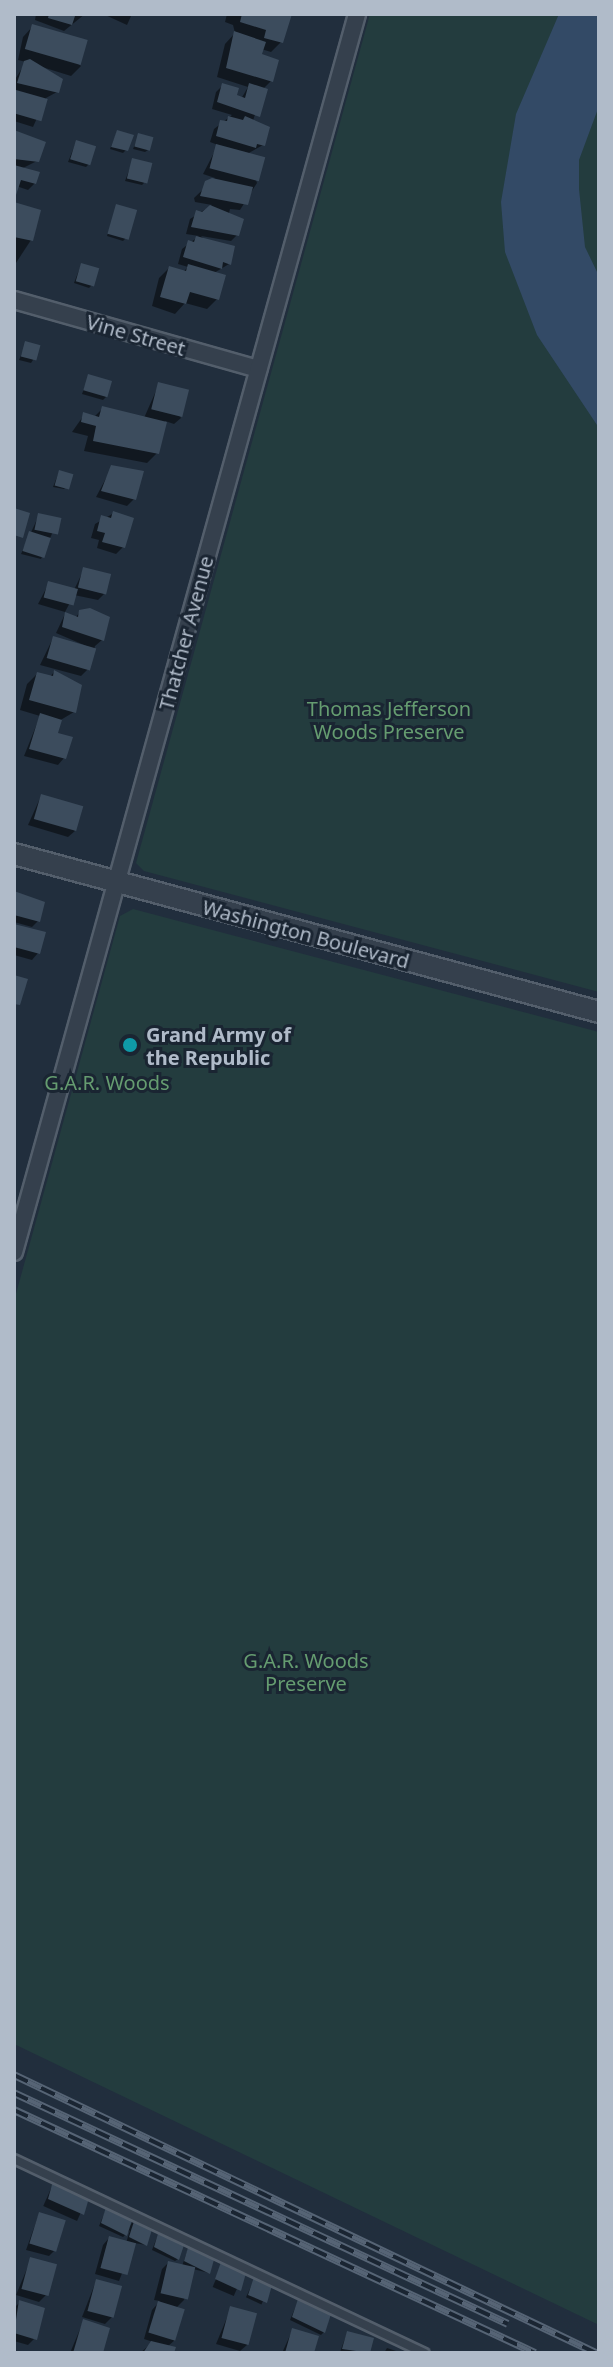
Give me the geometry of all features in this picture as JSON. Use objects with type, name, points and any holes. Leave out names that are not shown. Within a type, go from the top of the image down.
[{"type":"street","name":"Thatcher Avenue","points":[[14,1252],[357,14]]},
{"type":"street","name":"Vine Street","points":[[14,300],[258,369]]},
{"type":"street","name":"Washington Boulevard","points":[[14,854],[599,1012]]},
{"type":"lane","points":[[14,2159],[425,2353]]},
{"type":"green space","name":"Thomas Jefferson Woods Preserve","points":[[370,14],[599,14],[599,992],[144,871],[136,863]]},
{"type":"green space","name":"G.A.R. Woods","points":[[133,909],[599,1032],[599,2325],[14,2044],[14,1301],[120,916]]},
{"type":"water","points":[[559,14],[599,14],[599,106],[579,160],[579,189],[585,247],[599,276],[599,428],[537,335],[505,252],[501,202],[516,114]]},
{"type":"building","points":[[49,14],[87,14],[75,16],[72,25],[48,18]]},
{"type":"building","points":[[242,14],[292,14],[283,43],[264,38],[266,30],[240,22]]},
{"type":"building","points":[[32,24],[88,40],[81,65],[25,49]]},
{"type":"building","points":[[234,31],[266,42],[262,54],[279,60],[273,82],[226,68]]},
{"type":"building","points":[[30,59],[63,79],[59,93],[17,83],[24,61]]},
{"type":"building","points":[[222,83],[239,88],[237,95],[245,98],[249,83],[268,89],[260,117],[217,102]]},
{"type":"building","points":[[16,90],[48,99],[41,121],[14,113]]},
{"type":"building","points":[[228,116],[243,120],[245,116],[270,127],[265,146],[257,144],[256,148],[216,136],[220,120],[227,121]]},
{"type":"building","points":[[14,130],[46,142],[39,162],[14,159]]},
{"type":"building","points":[[117,130],[134,135],[128,151],[111,147]]},
{"type":"building","points":[[138,133],[153,137],[150,151],[134,147]]},
{"type":"building","points":[[76,140],[96,146],[90,165],[70,159]]},
{"type":"building","points":[[216,144],[265,157],[259,181],[210,168]]},
{"type":"building","points":[[132,158],[152,163],[147,183],[127,178]]},
{"type":"building","points":[[14,165],[40,172],[36,184],[21,180],[15,198]]},
{"type":"building","points":[[212,178],[253,187],[248,205],[200,196],[205,181]]},
{"type":"building","points":[[14,202],[41,210],[33,241],[14,237]]},
{"type":"building","points":[[116,204],[137,210],[129,240],[107,234]]},
{"type":"building","points":[[210,205],[244,219],[239,236],[191,227],[196,210],[202,212]]},
{"type":"building","points":[[196,236],[235,246],[231,265],[223,262],[222,269],[183,257],[188,240],[194,242]]},
{"type":"building","points":[[81,263],[99,268],[94,287],[76,281]]},
{"type":"building","points":[[188,264],[226,275],[219,300],[190,292],[186,304],[160,297],[169,266],[186,271]]},
{"type":"building","points":[[25,341],[40,345],[36,361],[21,356]]},
{"type":"building","points":[[88,374],[112,381],[107,397],[83,390]]},
{"type":"building","points":[[158,382],[189,390],[182,417],[151,409]]},
{"type":"building","points":[[102,406],[167,422],[159,454],[93,441],[96,426],[81,422],[83,412],[99,417]]},
{"type":"building","points":[[111,465],[144,471],[136,500],[101,491]]},
{"type":"building","points":[[59,470],[73,474],[69,490],[55,485]]},
{"type":"building","points":[[14,508],[30,513],[23,538],[14,535]]},
{"type":"building","points":[[113,511],[134,518],[125,548],[102,542],[105,533],[97,531],[101,515],[111,518]]},
{"type":"building","points":[[38,513],[61,518],[58,535],[34,530]]},
{"type":"building","points":[[29,531],[51,538],[44,558],[23,551]]},
{"type":"building","points":[[83,567],[111,574],[106,594],[78,587]]},
{"type":"building","points":[[48,581],[78,589],[74,605],[44,597]]},
{"type":"building","points":[[90,608],[110,617],[104,641],[62,627],[65,612],[78,617],[79,610]]},
{"type":"building","points":[[53,636],[96,648],[90,671],[47,658]]},
{"type":"building","points":[[54,670],[82,685],[76,713],[29,700],[37,672],[53,676]]},
{"type":"building","points":[[40,713],[62,720],[58,733],[73,737],[66,759],[29,749]]},
{"type":"building","points":[[41,794],[83,806],[76,831],[34,819]]},
{"type":"building","points":[[14,891],[45,902],[40,922],[14,915]]},
{"type":"building","points":[[14,924],[46,932],[40,954],[14,947]]},
{"type":"building","points":[[14,975],[28,979],[20,1005],[14,1004]]},
{"type":"building","points":[[53,2181],[89,2198],[84,2215],[48,2199]]},
{"type":"building","points":[[107,2204],[133,2217],[127,2236],[101,2223]]},
{"type":"building","points":[[39,2212],[66,2220],[56,2252],[29,2244]]},
{"type":"building","points":[[135,2218],[153,2226],[147,2246],[129,2237]]},
{"type":"building","points":[[159,2230],[185,2242],[179,2260],[154,2247]]},
{"type":"building","points":[[109,2236],[136,2243],[128,2275],[100,2268]]},
{"type":"building","points":[[189,2244],[215,2256],[210,2274],[184,2261]]},
{"type":"building","points":[[30,2257],[57,2264],[49,2296],[21,2289]]},
{"type":"building","points":[[168,2261],[195,2267],[188,2299],[161,2293]]},
{"type":"building","points":[[221,2262],[246,2273],[241,2291],[215,2279]]},
{"type":"building","points":[[254,2277],[272,2285],[267,2303],[248,2295]]},
{"type":"building","points":[[96,2279],[122,2286],[114,2318],[87,2311]]},
{"type":"building","points":[[298,2299],[331,2314],[325,2333],[292,2317]]},
{"type":"building","points":[[19,2300],[45,2308],[37,2340],[14,2333]]},
{"type":"building","points":[[158,2301],[185,2309],[175,2341],[148,2333]]},
{"type":"building","points":[[230,2306],[257,2313],[249,2345],[221,2338]]},
{"type":"building","points":[[83,2319],[110,2328],[103,2353],[73,2353]]},
{"type":"building","points":[[292,2328],[319,2336],[314,2353],[285,2353]]},
{"type":"building","points":[[347,2331],[374,2338],[370,2353],[342,2349]]},
{"type":"building","points":[[151,2341],[176,2347],[174,2353],[143,2353]]},
{"type":"railway","points":[[14,2075],[596,2353]]},
{"type":"railway","points":[[14,2093],[508,2324]]},
{"type":"railway","points":[[14,2110],[535,2353]]},
{"type":"place","name":"Grand Army of the Republic","points":[[130,1045]]},
{"type":"park label","name":"G.A.R. Woods Preserve","points":[[306,1672]]}]
